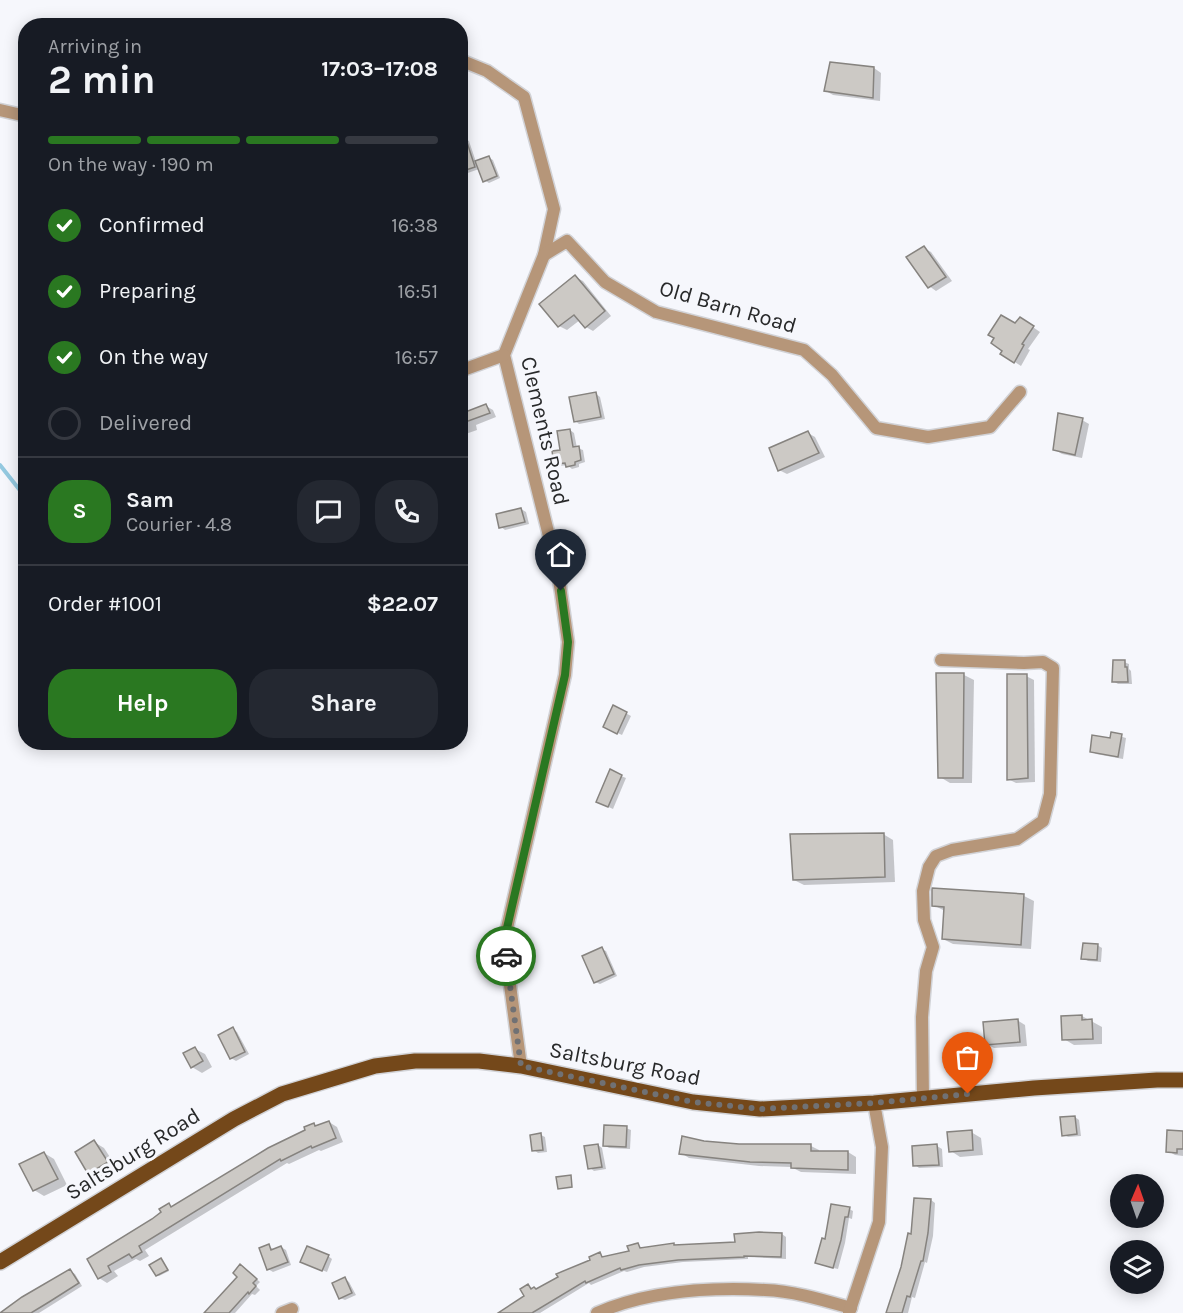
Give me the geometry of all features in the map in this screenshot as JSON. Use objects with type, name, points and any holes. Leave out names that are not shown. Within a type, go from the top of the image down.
[{"type":"main road","name":"Saltsburg Road","points":[[0,1262],[234,1119],[282,1094],[375,1066],[415,1061],[479,1061],[521,1066],[693,1102],[760,1109],[874,1103],[1045,1087],[1183,1080]]},
{"type":"street","name":"Clements Road","points":[[468,63],[487,71],[524,97],[554,209],[544,255],[504,355],[558,572],[568,642],[565,675],[504,941],[521,1066]]},
{"type":"street","points":[[0,110],[18,114]]},
{"type":"street","name":"Old Barn Road","points":[[544,255],[567,241],[605,282],[656,312],[804,350],[832,375],[876,428],[928,437],[990,427],[1020,392]]},
{"type":"street","points":[[468,368],[504,355]]},
{"type":"street","points":[[923,1099],[922,1017],[926,971],[933,947],[924,920],[923,891],[929,867],[936,856],[952,850],[1017,839],[1043,822],[1050,794],[1053,668],[1043,662],[941,660]]},
{"type":"street","points":[[597,1313],[620,1303],[661,1294],[766,1290],[814,1298],[850,1310],[879,1222],[882,1147],[874,1103]]},
{"type":"building","points":[[830,62],[874,67],[873,98],[824,91]]},
{"type":"building","points":[[468,145],[475,167],[468,169]]},
{"type":"building","points":[[489,156],[497,176],[483,182],[475,161]]},
{"type":"building","points":[[924,246],[946,277],[928,288],[906,257]]},
{"type":"building","points":[[575,275],[605,311],[585,328],[574,315],[558,327],[539,304]]},
{"type":"building","points":[[1001,315],[1015,323],[1020,317],[1034,326],[1022,344],[1024,345],[1014,363],[1000,354],[1002,351],[991,343],[994,338],[988,335]]},
{"type":"building","points":[[596,392],[601,417],[574,422],[569,397]]},
{"type":"building","points":[[486,404],[490,413],[468,421],[468,411]]},
{"type":"building","points":[[1058,413],[1083,418],[1075,455],[1053,450]]},
{"type":"building","points":[[570,429],[573,447],[579,446],[581,460],[575,462],[575,465],[566,467],[565,463],[554,464],[552,451],[560,450],[557,431]]},
{"type":"building","points":[[808,431],[819,453],[778,471],[769,448]]},
{"type":"building","points":[[521,508],[525,522],[499,528],[496,514]]},
{"type":"building","points":[[1113,660],[1125,660],[1128,682],[1112,682]]},
{"type":"building","points":[[936,673],[964,673],[963,778],[938,778]]},
{"type":"building","points":[[1007,674],[1027,674],[1028,778],[1007,780]]},
{"type":"building","points":[[613,705],[627,712],[617,734],[603,727]]},
{"type":"building","points":[[1111,732],[1122,734],[1118,757],[1090,752],[1092,735],[1110,738]]},
{"type":"building","points":[[610,769],[622,775],[608,807],[596,802]]},
{"type":"building","points":[[884,833],[885,877],[793,880],[790,834]]},
{"type":"building","points":[[932,888],[1024,894],[1021,945],[942,939],[944,907],[932,906]]},
{"type":"building","points":[[1083,943],[1098,944],[1097,960],[1081,959]]},
{"type":"building","points":[[602,947],[614,974],[594,983],[582,956]]},
{"type":"building","points":[[1082,1015],[1082,1020],[1092,1019],[1093,1039],[1062,1040],[1061,1016]]},
{"type":"building","points":[[1018,1019],[1020,1042],[985,1045],[983,1022]]},
{"type":"building","points":[[233,1027],[245,1052],[230,1059],[218,1035]]},
{"type":"building","points":[[195,1047],[203,1061],[191,1068],[183,1053]]},
{"type":"building","points":[[1075,1116],[1077,1134],[1062,1136],[1060,1117]]},
{"type":"building","points":[[329,1121],[336,1138],[312,1148],[311,1146],[281,1161],[280,1159],[139,1246],[142,1252],[132,1258],[129,1254],[108,1266],[111,1272],[98,1279],[87,1259],[152,1219],[161,1212],[159,1209],[169,1203],[171,1207],[268,1148],[305,1130],[304,1127]]},
{"type":"building","points":[[604,1125],[627,1126],[626,1147],[603,1146]]},
{"type":"building","points":[[972,1130],[973,1150],[949,1152],[947,1132]]},
{"type":"building","points":[[1167,1130],[1183,1131],[1183,1149],[1177,1149],[1177,1153],[1166,1152]]},
{"type":"building","points":[[541,1133],[543,1150],[532,1151],[530,1135]]},
{"type":"building","points":[[682,1136],[704,1141],[739,1144],[811,1144],[811,1151],[848,1151],[848,1170],[791,1168],[791,1163],[750,1162],[679,1154]]},
{"type":"building","points":[[94,1140],[108,1162],[88,1174],[75,1152]]},
{"type":"building","points":[[598,1144],[602,1167],[588,1169],[584,1146]]},
{"type":"building","points":[[937,1144],[939,1165],[913,1166],[912,1146]]},
{"type":"building","points":[[44,1152],[58,1179],[33,1191],[19,1164]]},
{"type":"building","points":[[571,1175],[572,1187],[558,1189],[556,1177]]},
{"type":"building","points":[[914,1198],[931,1199],[923,1261],[921,1261],[910,1297],[907,1296],[902,1313],[886,1313],[901,1267],[908,1233],[911,1234]]},
{"type":"building","points":[[831,1204],[850,1207],[848,1217],[845,1217],[833,1268],[815,1263],[822,1238],[825,1239]]},
{"type":"building","points":[[782,1233],[781,1257],[744,1256],[678,1260],[639,1265],[621,1270],[620,1268],[586,1283],[585,1281],[532,1313],[498,1313],[524,1296],[520,1289],[528,1284],[531,1289],[534,1287],[536,1289],[558,1277],[556,1274],[590,1260],[589,1257],[600,1252],[602,1257],[629,1251],[627,1246],[638,1243],[640,1248],[674,1243],[674,1245],[735,1242],[734,1234]]},
{"type":"building","points":[[269,1244],[271,1250],[281,1246],[288,1262],[267,1270],[259,1248]]},
{"type":"building","points":[[307,1246],[329,1255],[322,1271],[300,1262]]},
{"type":"building","points":[[161,1258],[168,1270],[156,1276],[149,1265]]},
{"type":"building","points":[[240,1264],[257,1279],[253,1283],[256,1286],[229,1313],[204,1313],[237,1277],[233,1273]]},
{"type":"building","points":[[70,1269],[79,1283],[49,1302],[31,1313],[0,1313],[22,1297]]},
{"type":"building","points":[[345,1277],[352,1293],[339,1299],[332,1283]]},
{"type":"waterway","points":[[0,465],[18,488]]},
{"type":"way so far","points":[[506,956],[521,1066],[693,1102],[760,1109],[825,1107],[968,1094]]},
{"type":"route","points":[[506,956],[504,941],[565,675],[568,642],[561,591]]}]
